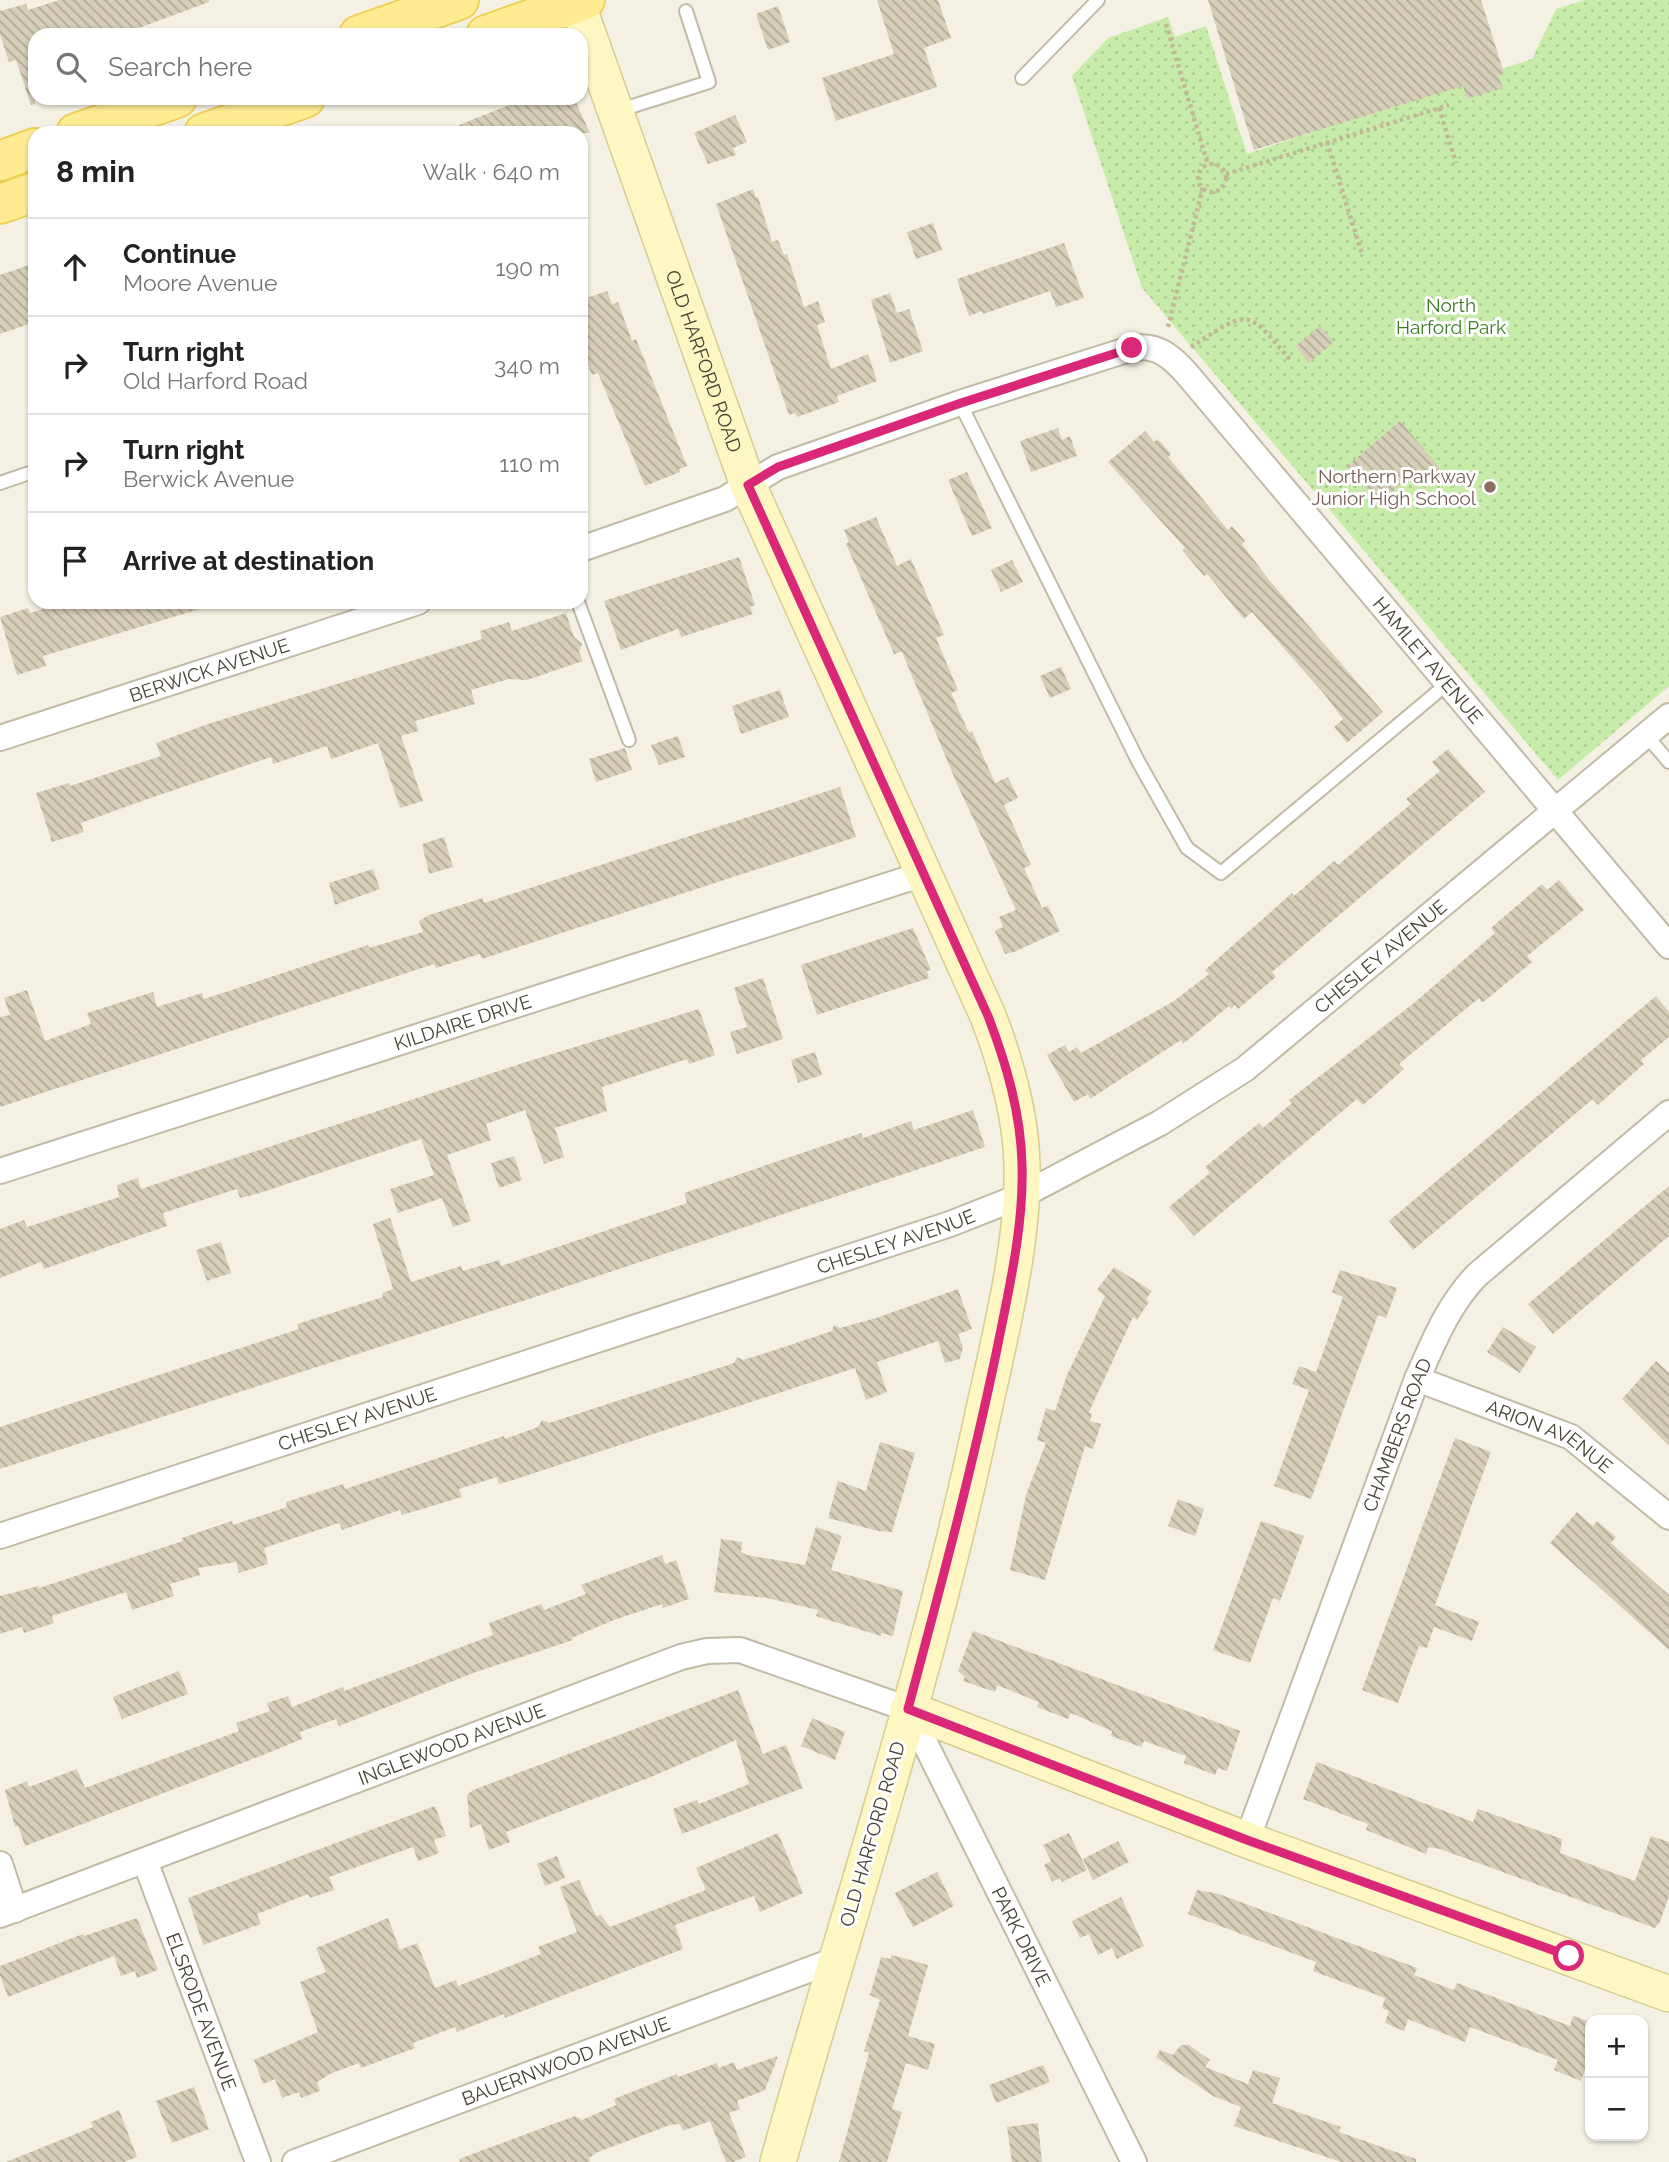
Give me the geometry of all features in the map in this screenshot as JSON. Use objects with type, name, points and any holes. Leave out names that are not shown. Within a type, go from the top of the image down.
[{"type":"main road","points":[[379,28],[459,0]]},
{"type":"main road","points":[[505,28],[580,1]]},
{"type":"main road","points":[[104,126],[159,105]]},
{"type":"main road","points":[[224,126],[284,105]]},
{"type":"main road","points":[[0,161],[28,151]]},
{"type":"main road","points":[[0,204],[28,194]]},
{"type":"street","name":"OLD HARFORD ROAD","points":[[580,1],[748,485],[926,873],[1002,1053],[1021,1143],[1021,1196],[1001,1326],[969,1482],[908,1709],[778,2162]]},
{"type":"street","name":"HAMLET AVENUE","points":[[961,403],[1147,346],[1161,351],[1186,374],[1669,946]]},
{"type":"street","points":[[588,547],[691,514],[725,499],[778,467],[961,403]]},
{"type":"street","name":"BERWICK AVENUE","points":[[0,738],[396,609]]},
{"type":"street","name":"CHESLEY AVENUE","points":[[0,1535],[950,1224],[1021,1196],[1160,1123],[1245,1069],[1669,716]]},
{"type":"street","name":"KILDAIRE DRIVE","points":[[0,1171],[926,873]]},
{"type":"street","name":"CHAMBERS ROAD","points":[[1247,1840],[1417,1379],[1443,1319],[1459,1293],[1669,1113]]},
{"type":"street","name":"ARION AVENUE","points":[[1417,1379],[1571,1437],[1669,1517]]},
{"type":"street","name":"INGLEWOOD AVENUE","points":[[8,1913],[681,1657],[707,1651],[740,1650],[908,1709]]},
{"type":"street","points":[[908,1709],[1247,1840],[1669,1994]]},
{"type":"street","name":"PARK DRIVE","points":[[908,1709],[1136,2160]]},
{"type":"street","name":"ELSRODE AVENUE","points":[[145,1861],[258,2162]]},
{"type":"street","points":[[0,1864],[8,1913]]},
{"type":"street","name":"BAUERNWOOD AVENUE","points":[[295,2162],[835,1960]]},
{"type":"lane","points":[[1022,78],[1098,0]]},
{"type":"lane","points":[[617,111],[709,82],[686,11]]},
{"type":"lane","points":[[961,403],[1156,793],[1187,848],[1221,873],[1447,684]]},
{"type":"lane","points":[[0,483],[28,473]]},
{"type":"lane","points":[[581,609],[629,740]]},
{"type":"lane","points":[[1646,735],[1669,762]]},
{"type":"path","points":[[1166,24],[1208,165]]},
{"type":"path","points":[[1226,174],[1449,105]]},
{"type":"path","points":[[1439,108],[1456,163]]},
{"type":"path","points":[[1327,142],[1362,254]]},
{"type":"path","points":[[1168,327],[1203,187],[1199,175],[1208,165],[1217,164],[1226,174],[1225,183],[1219,190],[1211,191],[1203,187]]},
{"type":"path","points":[[1190,347],[1228,323],[1242,318],[1259,323],[1292,362]]},
{"type":"green space","name":"North Harford Park","points":[[1585,0],[1669,0],[1669,686],[1558,780],[1142,288],[1072,76],[1108,38],[1168,17],[1175,37],[1206,26],[1247,154],[1532,59],[1556,9]]},
{"type":"building","points":[[60,0],[209,0],[139,28],[28,28],[28,96],[16,60],[9,62],[0,34],[0,11],[26,4],[28,10]]},
{"type":"building","points":[[877,0],[938,0],[951,38],[924,48],[937,87],[836,121],[822,78],[894,54]]},
{"type":"building","points":[[1208,0],[1481,0],[1504,73],[1498,75],[1503,88],[1467,99],[1463,86],[1254,150]]},
{"type":"building","points":[[778,6],[790,42],[768,50],[756,14]]},
{"type":"building","points":[[509,105],[577,105],[587,126],[457,126]]},
{"type":"building","points":[[735,115],[747,142],[733,148],[736,155],[708,164],[694,133]]},
{"type":"building","points":[[753,189],[772,242],[778,240],[784,255],[787,254],[804,307],[818,301],[825,322],[817,325],[831,369],[868,354],[877,381],[837,396],[839,402],[797,417],[795,413],[789,415],[716,204]]},
{"type":"building","points":[[933,223],[942,250],[916,259],[907,232]]},
{"type":"building","points":[[1064,243],[1084,298],[1056,307],[1050,291],[983,314],[982,311],[969,316],[957,279]]},
{"type":"building","points":[[28,265],[28,324],[0,334],[0,275]]},
{"type":"building","points":[[607,291],[612,304],[618,302],[632,341],[636,339],[687,466],[679,469],[680,472],[645,486],[598,373],[592,375],[588,364],[588,298]]},
{"type":"building","points":[[890,293],[897,313],[909,309],[923,351],[890,363],[871,300]]},
{"type":"building","points":[[1320,326],[1334,342],[1309,363],[1295,346]]},
{"type":"building","points":[[1400,421],[1444,473],[1425,488],[1413,474],[1379,503],[1347,466]]},
{"type":"building","points":[[1058,428],[1062,440],[1070,436],[1077,456],[1031,472],[1020,441]]},
{"type":"building","points":[[1145,431],[1154,442],[1158,439],[1171,454],[1168,457],[1228,530],[1232,526],[1245,541],[1242,544],[1269,580],[1383,712],[1347,743],[1334,727],[1343,719],[1325,695],[1252,612],[1244,619],[1108,462]]},
{"type":"building","points":[[967,472],[992,528],[972,536],[948,480]]},
{"type":"building","points":[[876,517],[897,566],[911,559],[944,635],[936,638],[958,690],[951,693],[969,733],[972,731],[995,783],[1008,777],[1018,798],[1004,805],[1031,865],[1024,868],[1042,908],[1048,906],[1060,931],[1014,952],[1005,954],[995,931],[1003,927],[999,917],[1016,910],[957,784],[902,652],[894,654],[846,544],[849,542],[844,530]]},
{"type":"building","points":[[739,557],[755,605],[750,607],[753,614],[681,637],[678,629],[621,650],[604,601]]},
{"type":"building","points":[[1012,560],[1023,582],[1001,592],[991,570]]},
{"type":"building","points":[[28,608],[30,613],[43,609],[200,609],[43,656],[46,666],[17,675],[0,617]]},
{"type":"building","points":[[566,613],[574,637],[582,644],[579,652],[583,661],[527,680],[509,679],[471,690],[475,704],[415,721],[419,731],[401,736],[423,801],[400,808],[378,743],[331,759],[327,746],[273,764],[271,757],[139,802],[81,823],[84,832],[52,842],[36,793],[69,783],[70,786],[161,756],[156,743],[208,724],[482,639],[480,631],[509,622],[512,631]]},
{"type":"building","points":[[1061,667],[1071,689],[1050,698],[1040,676]]},
{"type":"building","points":[[780,690],[789,717],[741,734],[732,706]]},
{"type":"building","points":[[678,736],[685,757],[659,765],[651,745]]},
{"type":"building","points":[[625,748],[632,770],[596,782],[589,759]]},
{"type":"building","points":[[1448,749],[1485,792],[1272,972],[1276,977],[1238,1009],[1235,1005],[1231,1009],[1229,1006],[1183,1044],[1181,1040],[1090,1099],[1088,1094],[1074,1102],[1047,1055],[1065,1045],[1069,1052],[1077,1047],[1081,1053],[1174,1001],[1209,974],[1205,970],[1292,893],[1294,896],[1334,861],[1338,865],[1411,804],[1406,799],[1440,771],[1432,762]]},
{"type":"building","points":[[840,787],[856,837],[482,959],[480,954],[436,968],[434,964],[0,1107],[0,1017],[10,1015],[4,998],[27,990],[45,1041],[91,1024],[87,1013],[153,992],[157,1007],[202,993],[204,999],[368,945],[369,948],[423,932],[419,921],[429,915],[483,898],[484,903]]},
{"type":"building","points":[[444,837],[453,867],[429,874],[422,844]]},
{"type":"building","points":[[373,869],[380,889],[335,905],[329,883]]},
{"type":"building","points":[[1559,880],[1584,910],[1527,956],[1532,962],[1482,1003],[1479,998],[1399,1064],[1404,1069],[1363,1105],[1357,1099],[1194,1236],[1169,1207],[1210,1173],[1205,1167],[1259,1123],[1263,1128],[1292,1103],[1289,1100],[1414,1003],[1495,933],[1491,928],[1542,884],[1547,890]]},
{"type":"building","points":[[913,928],[931,970],[927,971],[929,978],[817,1015],[801,965]]},
{"type":"building","points":[[763,978],[783,1039],[737,1054],[730,1032],[747,1027],[734,988]]},
{"type":"building","points":[[1656,996],[1669,1012],[1669,1037],[1641,1060],[1644,1064],[1598,1105],[1593,1099],[1413,1250],[1389,1221]]},
{"type":"building","points":[[699,1009],[715,1055],[689,1064],[687,1059],[602,1087],[607,1111],[555,1128],[564,1157],[544,1164],[525,1110],[486,1124],[491,1140],[447,1155],[471,1221],[453,1227],[442,1198],[398,1213],[390,1189],[434,1175],[421,1139],[257,1194],[240,1198],[237,1189],[163,1213],[167,1226],[44,1269],[41,1262],[0,1278],[0,1229],[24,1220],[27,1227],[119,1197],[117,1185],[138,1178],[141,1189],[526,1062]]},
{"type":"building","points":[[815,1052],[822,1075],[798,1083],[791,1060]]},
{"type":"building","points":[[973,1110],[985,1147],[529,1299],[0,1469],[0,1427],[299,1329],[297,1324],[383,1297],[382,1293],[393,1289],[373,1224],[390,1218],[411,1282],[461,1266],[463,1271],[499,1260],[501,1266],[687,1203],[684,1193],[861,1133],[863,1138],[911,1121],[914,1130]]},
{"type":"building","points":[[514,1156],[522,1180],[499,1188],[491,1163]]},
{"type":"building","points":[[1669,1186],[1669,1236],[1553,1334],[1528,1304]]},
{"type":"building","points":[[221,1242],[231,1273],[207,1281],[196,1250]]},
{"type":"building","points":[[1114,1267],[1152,1291],[1146,1299],[1149,1302],[1137,1320],[1133,1317],[1089,1412],[1092,1414],[1090,1421],[1101,1424],[1093,1449],[1085,1446],[1045,1580],[1010,1570],[1026,1495],[1046,1443],[1037,1440],[1046,1408],[1055,1411],[1067,1375],[1105,1296],[1097,1290]]},
{"type":"building","points":[[1340,1270],[1397,1288],[1386,1318],[1378,1315],[1311,1499],[1274,1486],[1309,1390],[1292,1384],[1299,1366],[1316,1372],[1343,1297],[1332,1292]]},
{"type":"building","points":[[958,1289],[972,1329],[958,1334],[963,1347],[960,1359],[945,1363],[938,1341],[877,1362],[887,1392],[866,1400],[855,1368],[510,1481],[499,1484],[497,1477],[459,1489],[462,1497],[402,1515],[400,1510],[342,1530],[339,1523],[264,1548],[268,1564],[239,1573],[236,1562],[198,1568],[200,1575],[170,1584],[174,1596],[132,1610],[126,1592],[52,1616],[54,1623],[24,1633],[22,1627],[0,1634],[0,1596],[39,1588],[183,1541],[182,1538],[232,1521],[233,1525],[287,1507],[286,1502],[343,1484],[345,1489],[504,1436],[505,1439],[538,1427],[542,1420],[549,1423],[734,1363],[737,1357],[743,1360],[832,1331],[834,1325],[840,1328],[876,1318]]},
{"type":"building","points":[[1503,1327],[1536,1347],[1520,1373],[1487,1352]]},
{"type":"building","points":[[1656,1361],[1669,1373],[1669,1446],[1622,1399]]},
{"type":"building","points":[[1455,1438],[1491,1452],[1435,1605],[1479,1622],[1472,1641],[1434,1627],[1427,1648],[1419,1646],[1398,1703],[1362,1690]]},
{"type":"building","points":[[880,1442],[915,1453],[892,1532],[828,1518],[838,1481],[866,1491]]},
{"type":"building","points":[[1178,1499],[1204,1509],[1195,1536],[1168,1526]]},
{"type":"building","points":[[1577,1512],[1593,1526],[1597,1521],[1616,1537],[1611,1543],[1669,1595],[1669,1650],[1550,1543]]},
{"type":"building","points":[[1261,1521],[1304,1536],[1280,1601],[1273,1598],[1250,1663],[1213,1650]]},
{"type":"building","points":[[816,1527],[842,1536],[831,1570],[903,1591],[893,1636],[881,1633],[881,1636],[816,1616],[818,1610],[767,1598],[714,1592],[721,1539],[742,1542],[741,1552],[747,1555],[805,1565]]},
{"type":"building","points":[[662,1555],[665,1564],[676,1560],[689,1599],[663,1608],[662,1604],[611,1621],[572,1638],[573,1640],[476,1672],[339,1726],[336,1719],[300,1732],[302,1739],[25,1846],[18,1826],[15,1827],[5,1790],[27,1781],[29,1787],[77,1769],[85,1788],[239,1731],[236,1723],[270,1711],[267,1703],[288,1696],[292,1707],[343,1687],[344,1691],[493,1635],[489,1623],[541,1604],[544,1610],[586,1594],[581,1585]]},
{"type":"building","points":[[973,1631],[1240,1731],[1227,1771],[1218,1768],[1215,1775],[1184,1763],[1186,1756],[1144,1741],[1141,1747],[1111,1736],[1112,1731],[1071,1713],[1068,1719],[1037,1707],[1039,1702],[997,1685],[995,1692],[963,1681],[965,1677],[958,1671]]},
{"type":"building","points":[[179,1671],[188,1694],[122,1719],[113,1697]]},
{"type":"building","points":[[738,1690],[763,1754],[786,1745],[803,1788],[682,1834],[673,1809],[697,1800],[699,1804],[749,1784],[736,1740],[651,1777],[506,1832],[510,1842],[489,1850],[481,1824],[470,1828],[467,1795],[473,1790]]},
{"type":"building","points":[[812,1718],[845,1732],[835,1760],[801,1746]]},
{"type":"building","points":[[1317,1762],[1473,1822],[1478,1809],[1562,1839],[1560,1853],[1635,1881],[1651,1836],[1669,1842],[1669,1896],[1660,1922],[1655,1928],[1440,1849],[1428,1847],[1426,1854],[1366,1830],[1368,1824],[1303,1799]]},
{"type":"building","points":[[435,1806],[446,1836],[434,1840],[439,1853],[418,1861],[413,1847],[329,1877],[334,1890],[310,1898],[308,1894],[257,1914],[261,1924],[203,1945],[188,1898]]},
{"type":"building","points":[[778,1833],[803,1893],[760,1912],[754,1896],[675,1925],[683,1949],[505,2018],[504,2014],[457,2032],[455,2027],[413,2043],[415,2048],[361,2068],[359,2063],[332,2073],[317,2082],[320,2091],[301,2098],[299,2092],[282,2098],[275,2079],[263,2084],[254,2060],[318,2032],[300,1982],[326,1972],[316,1948],[388,1918],[400,1950],[417,1943],[435,1988],[456,1980],[458,1986],[541,1954],[538,1947],[577,1932],[560,1887],[579,1880],[596,1916],[601,1915],[610,1927],[706,1890],[696,1868]]},
{"type":"building","points":[[1069,1833],[1087,1870],[1062,1882],[1060,1878],[1052,1882],[1044,1865],[1051,1861],[1043,1845]]},
{"type":"building","points":[[1118,1841],[1129,1862],[1093,1880],[1083,1859]]},
{"type":"building","points":[[557,1856],[565,1878],[545,1886],[537,1864]]},
{"type":"building","points":[[937,1872],[954,1906],[913,1927],[895,1893]]},
{"type":"building","points":[[1197,1890],[1219,1894],[1417,1968],[1414,1975],[1454,1990],[1457,1983],[1570,2026],[1573,2016],[1585,2020],[1585,2069],[1581,2081],[1554,2070],[1558,2060],[1470,2027],[1465,2042],[1408,2019],[1404,2031],[1385,2023],[1389,2011],[1382,2008],[1385,1998],[1313,1971],[1316,1962],[1188,1914]]},
{"type":"building","points":[[1121,1897],[1144,1946],[1117,1959],[1112,1948],[1098,1955],[1089,1934],[1080,1938],[1072,1921]]},
{"type":"building","points":[[137,1918],[158,1970],[137,1978],[135,1971],[121,1976],[114,1956],[8,1997],[0,1976],[0,1966],[83,1934],[84,1936]]},
{"type":"building","points":[[892,1955],[928,1965],[908,2036],[935,2044],[928,2070],[906,2063],[892,2109],[902,2112],[887,2162],[839,2162],[869,2053],[864,2051],[880,2000],[870,1995],[881,1957],[890,1959]]},
{"type":"building","points":[[1181,2045],[1189,2045],[1210,2060],[1205,2067],[1248,2084],[1253,2070],[1280,2078],[1272,2103],[1341,2127],[1339,2132],[1416,2159],[1416,2162],[1341,2162],[1234,2126],[1241,2107],[1213,2096],[1156,2057],[1160,2050],[1173,2055]]},
{"type":"building","points":[[778,2056],[765,2090],[737,2101],[740,2109],[729,2113],[746,2157],[733,2162],[726,2162],[710,2121],[683,2131],[680,2124],[670,2125],[598,2152],[589,2158],[590,2162],[460,2162],[459,2159],[575,2116],[582,2120],[616,2105],[614,2099],[677,2074],[678,2077],[717,2063],[719,2068],[734,2062],[737,2070]]},
{"type":"building","points":[[1043,2065],[1050,2082],[996,2103],[989,2085]]},
{"type":"building","points":[[194,2087],[209,2129],[172,2143],[156,2101]]},
{"type":"building","points":[[119,2110],[137,2157],[124,2162],[6,2162],[93,2127],[91,2122]]},
{"type":"building","points":[[1038,2123],[1042,2162],[1012,2162],[1007,2127]]},
{"type":"place","name":"Northern Parkway Junior High School","points":[[1490,487]]},
{"type":"route","points":[[1132,348],[961,403],[778,467],[748,485],[926,873],[988,1016],[1010,1083],[1021,1143],[1021,1196],[1001,1326],[953,1550],[908,1709],[1247,1840],[1569,1956]]}]
